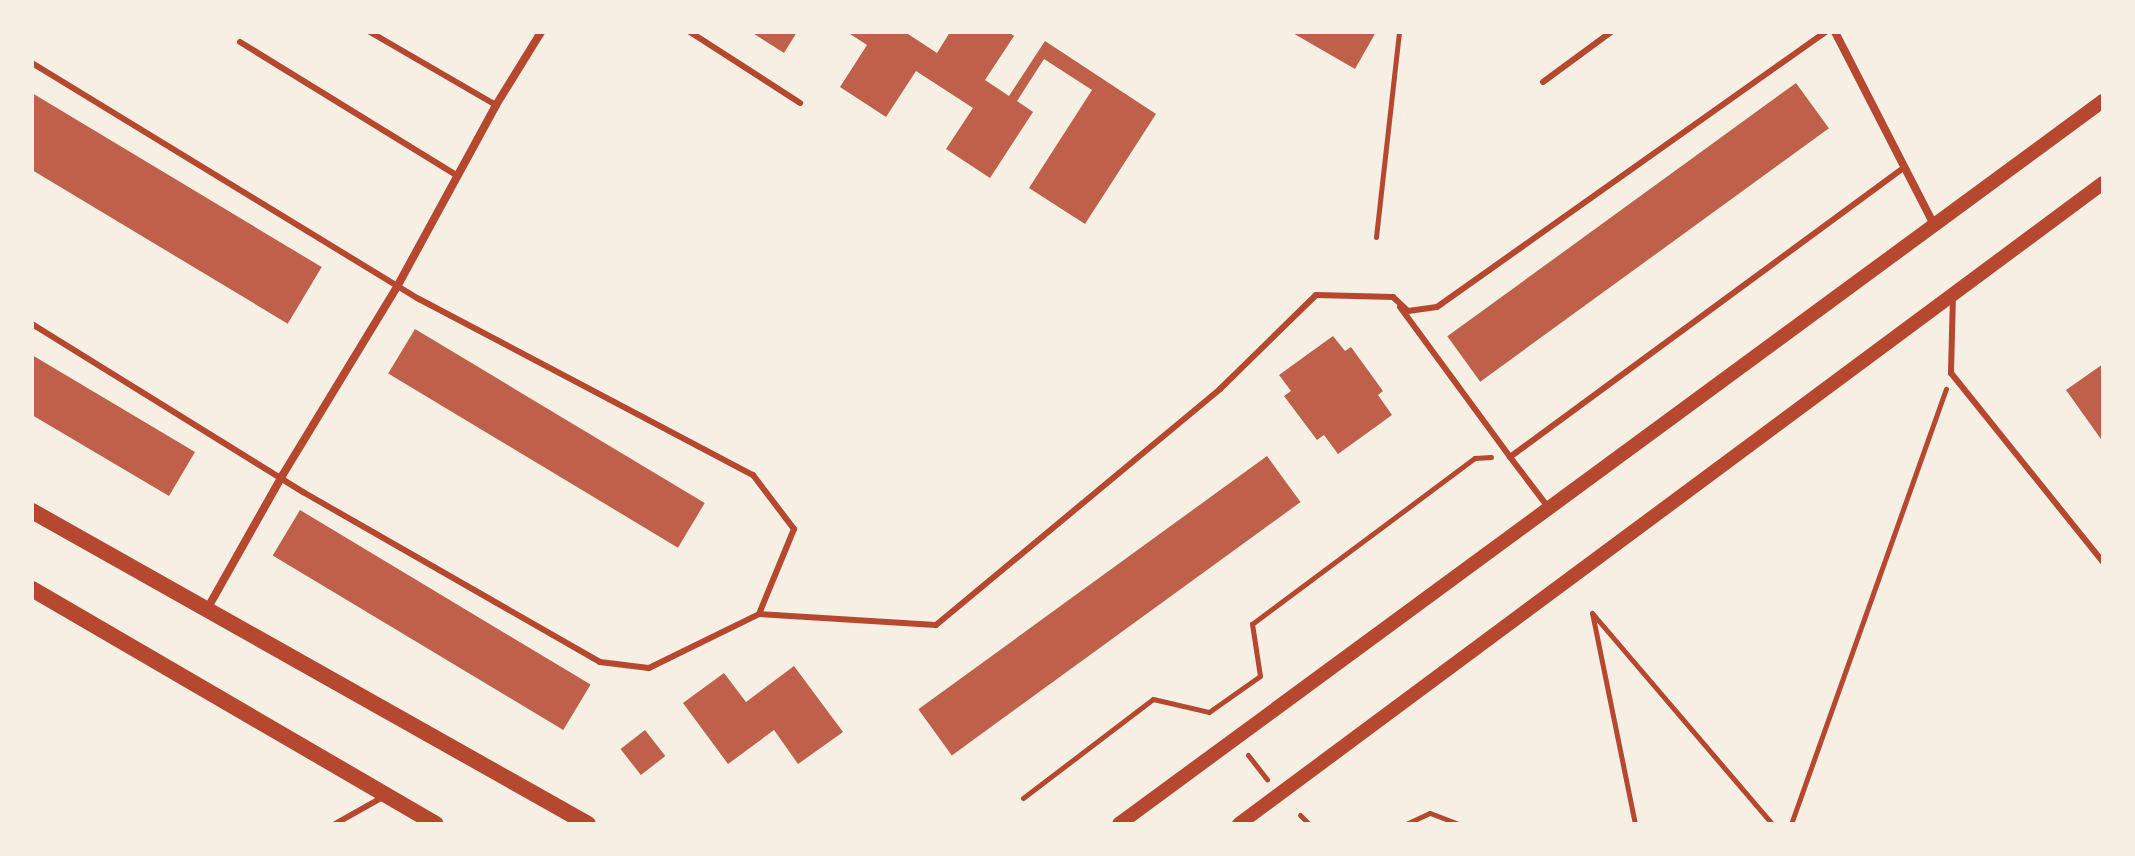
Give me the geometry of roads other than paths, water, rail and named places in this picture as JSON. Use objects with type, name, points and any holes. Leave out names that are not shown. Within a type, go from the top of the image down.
[{"type":"main road","points":[[32,511],[205,612],[588,824]]},
{"type":"main road","points":[[32,589],[435,824]]},
{"type":"street","points":[[205,612],[282,476],[398,285],[496,105],[541,32]]},
{"type":"street","points":[[1835,32],[1934,225]]},
{"type":"street","points":[[1119,824],[2103,101]]},
{"type":"street","points":[[1239,824],[2103,183]]},
{"type":"lane","points":[[370,32],[496,105]]},
{"type":"lane","points":[[690,32],[800,103]]},
{"type":"lane","points":[[1543,82],[1611,32]]},
{"type":"lane","points":[[32,324],[282,476],[303,492],[600,662],[649,668],[759,614],[936,625],[1220,389],[1316,295],[1393,297],[1408,311],[1437,307],[1826,32]]},
{"type":"lane","points":[[240,42],[458,176]]},
{"type":"lane","points":[[32,63],[398,285],[753,475],[794,529],[759,614]]},
{"type":"lane","points":[[1510,457],[1905,167]]},
{"type":"lane","points":[[1953,295],[1951,373],[2103,562]]},
{"type":"lane","points":[[1393,297],[1548,507]]},
{"type":"lane","points":[[335,824],[386,795]]}]
